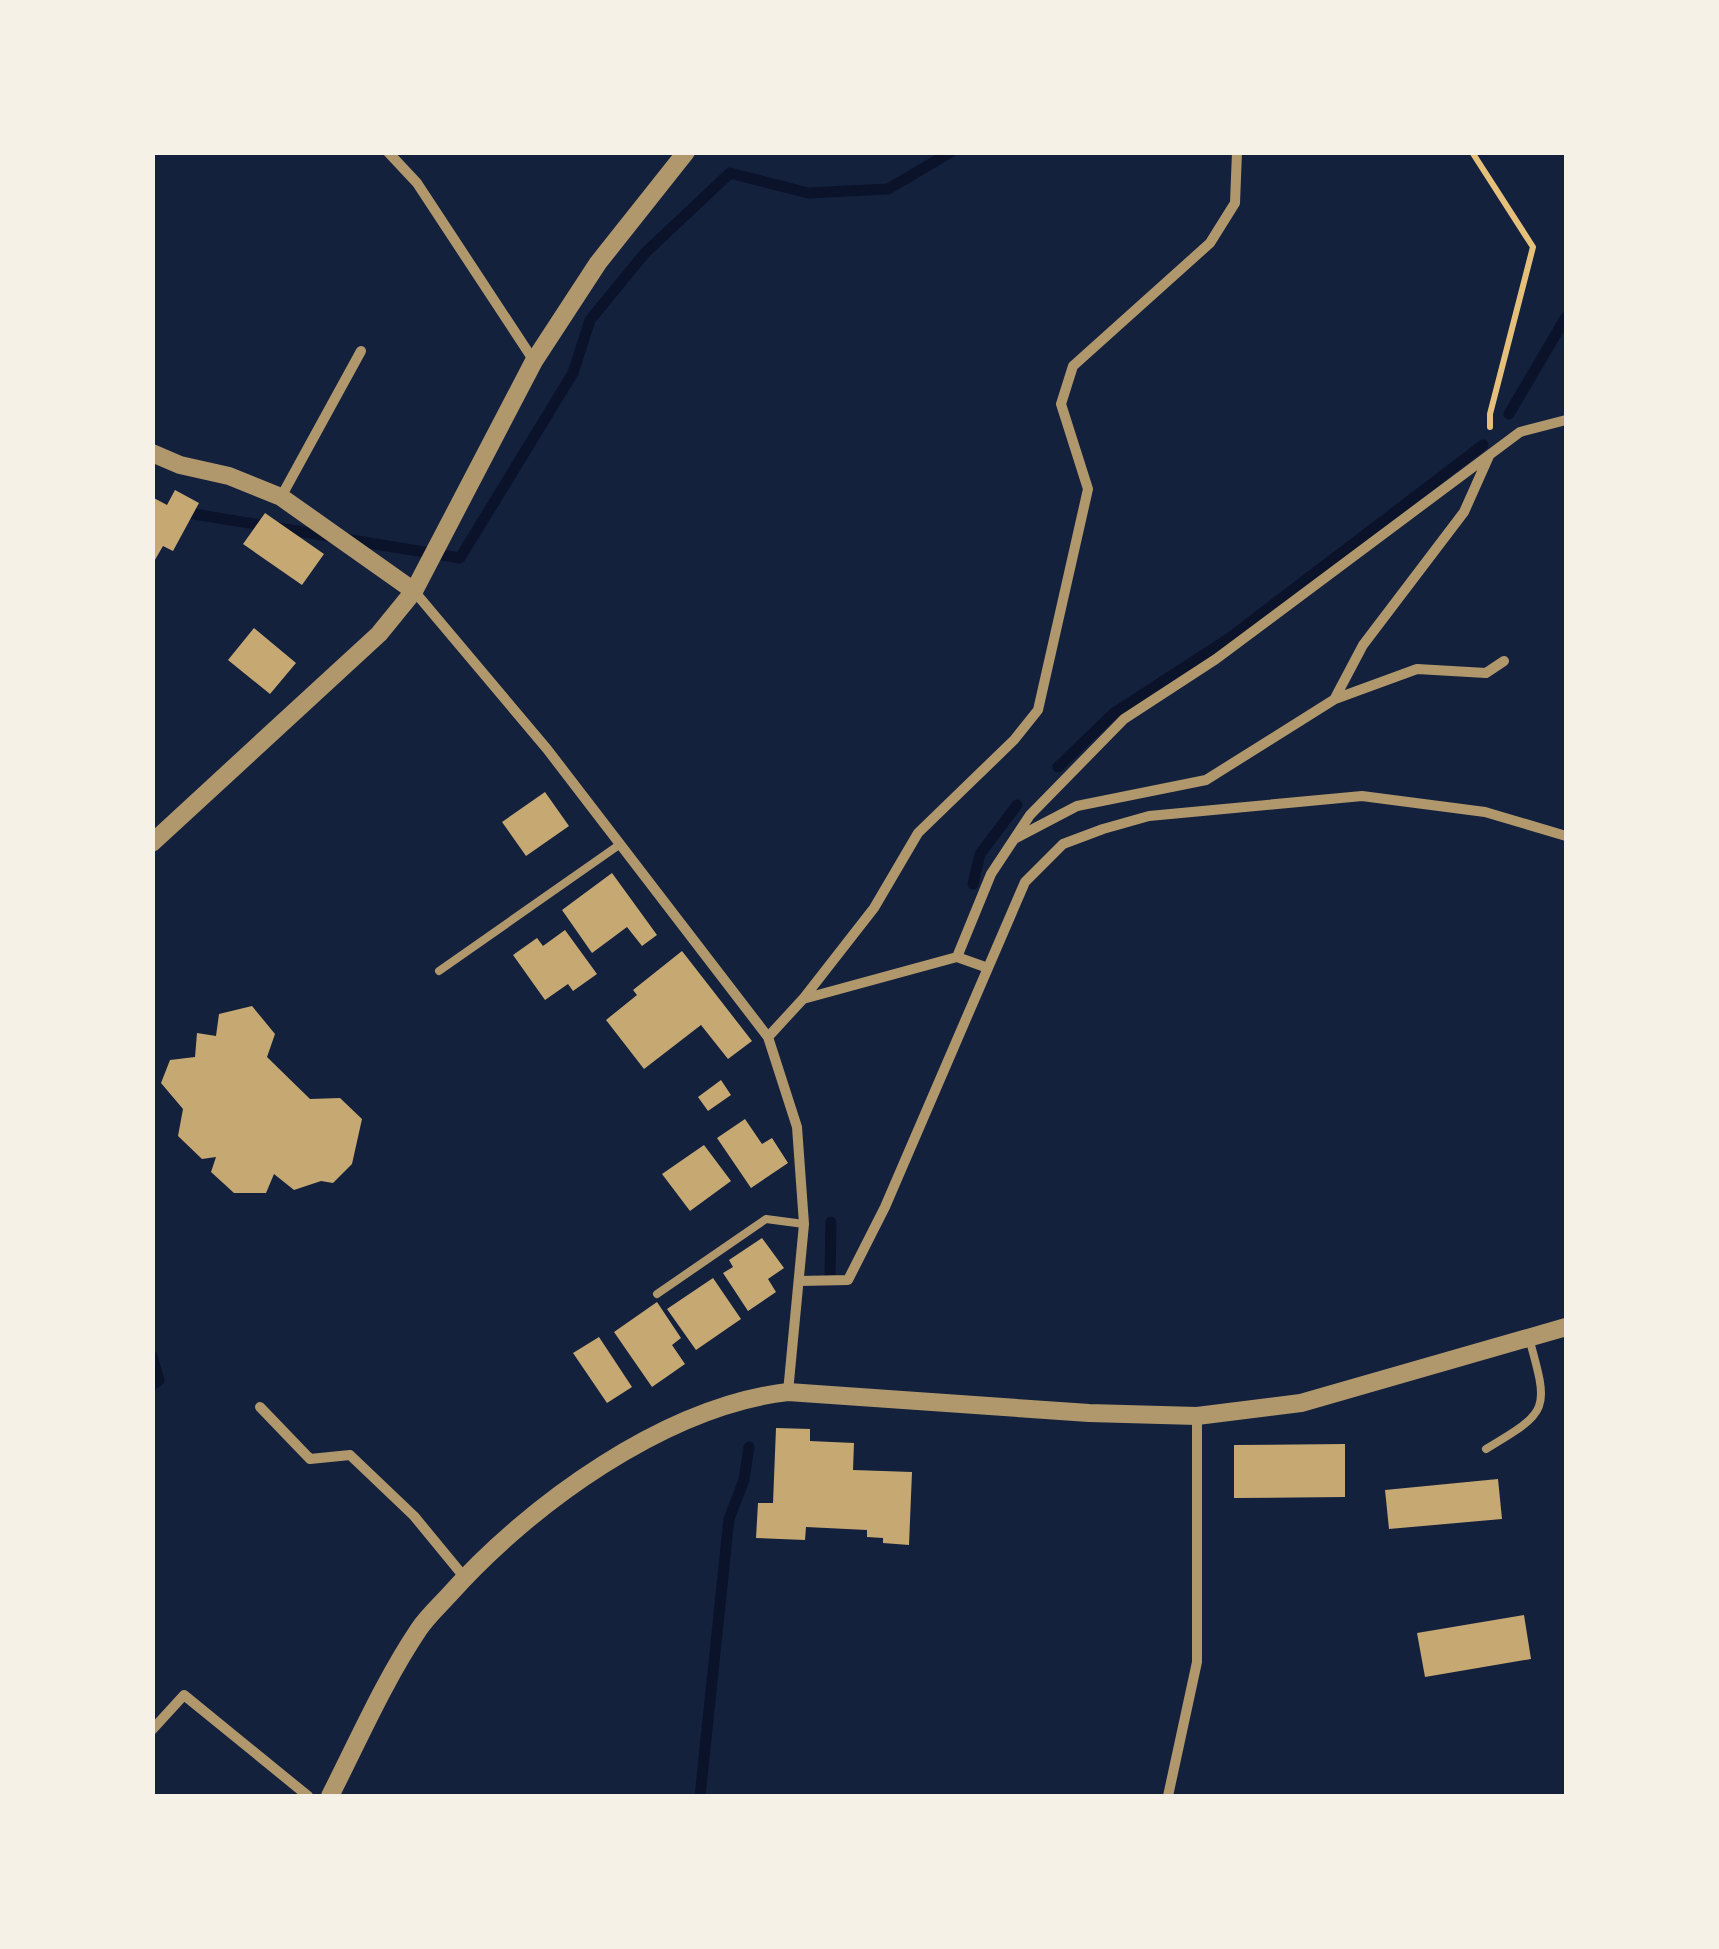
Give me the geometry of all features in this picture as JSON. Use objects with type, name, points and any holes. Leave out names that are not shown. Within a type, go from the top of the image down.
[{"type":"street","points":[[388,152],[417,183],[534,361]]},
{"type":"street","points":[[152,843],[379,634],[414,591],[534,361],[598,263],[686,152]]},
{"type":"street","points":[[768,1037],[874,908],[918,833],[1014,740],[1038,710],[1088,489],[1062,404],[1073,366],[1210,243],[1235,203],[1237,152]]},
{"type":"street","points":[[281,497],[361,351]]},
{"type":"street","points":[[957,957],[991,874],[1030,814],[1124,719],[1216,659],[1520,432],[1566,420]]},
{"type":"street","points":[[152,453],[180,465],[229,476],[281,497],[414,591],[547,750],[768,1037],[797,1127],[804,1224],[788,1392]]},
{"type":"street","points":[[1335,699],[1364,646],[1464,512],[1490,454]]},
{"type":"street","points":[[1015,838],[1077,806],[1206,780],[1335,699],[1418,669],[1486,673],[1504,661]]},
{"type":"street","points":[[799,1281],[848,1280],[885,1207],[1026,882],[1064,844],[1149,816],[1362,796],[1485,812],[1566,836]]},
{"type":"street","points":[[802,999],[957,957],[988,968]]},
{"type":"street","points":[[330,1796],[420,1628],[464,1578],[524,1520],[635,1446],[713,1409],[755,1396],[788,1392],[1089,1414],[1197,1416],[1301,1403],[1566,1327]]},
{"type":"street","points":[[260,1406],[310,1458],[350,1456],[414,1516],[464,1578]]},
{"type":"street","points":[[1168,1796],[1197,1662],[1197,1416]]},
{"type":"street","points":[[152,1730],[184,1694],[308,1796]]},
{"type":"lane","points":[[439,971],[619,845]]},
{"type":"lane","points":[[657,1294],[766,1219],[804,1224]]},
{"type":"lane","points":[[1486,1449],[1533,1420],[1542,1405],[1541,1382],[1530,1338]]},
{"type":"path","points":[[1472,152],[1533,247],[1490,414],[1490,454]]},
{"type":"building","points":[[175,490],[199,503],[173,551],[163,546],[152,565],[152,497],[167,505]]},
{"type":"building","points":[[265,513],[324,554],[302,585],[243,544]]},
{"type":"building","points":[[254,628],[296,663],[270,694],[228,660]]},
{"type":"building","points":[[545,792],[569,826],[526,856],[502,822]]},
{"type":"building","points":[[612,873],[657,935],[642,946],[627,927],[592,953],[562,910]]},
{"type":"building","points":[[565,930],[597,974],[573,991],[568,984],[545,1000],[513,955],[537,938],[543,946]]},
{"type":"building","points":[[682,951],[752,1041],[728,1059],[701,1025],[644,1069],[606,1020],[637,995],[633,990]]},
{"type":"building","points":[[252,1006],[275,1034],[267,1057],[310,1099],[340,1098],[362,1119],[352,1164],[333,1183],[321,1181],[294,1190],[274,1174],[266,1193],[234,1193],[211,1172],[216,1157],[202,1159],[178,1136],[183,1109],[161,1083],[170,1060],[195,1057],[197,1033],[216,1036],[219,1014]]},
{"type":"building","points":[[721,1080],[731,1095],[708,1111],[698,1097]]},
{"type":"building","points":[[745,1119],[762,1144],[772,1138],[788,1163],[751,1188],[717,1138]]},
{"type":"building","points":[[704,1145],[731,1181],[690,1211],[662,1174]]},
{"type":"building","points":[[762,1238],[784,1268],[768,1279],[776,1292],[748,1311],[723,1273],[733,1267],[729,1260]]},
{"type":"building","points":[[713,1278],[741,1319],[696,1350],[667,1309]]},
{"type":"building","points":[[657,1302],[681,1338],[672,1345],[685,1364],[652,1387],[614,1332]]},
{"type":"building","points":[[599,1337],[632,1387],[607,1403],[573,1353]]},
{"type":"building","points":[[776,1428],[810,1429],[810,1441],[854,1443],[853,1470],[912,1472],[909,1545],[883,1543],[883,1538],[867,1537],[867,1530],[806,1527],[805,1540],[756,1538],[758,1503],[773,1503]]},
{"type":"building","points":[[1345,1444],[1345,1497],[1234,1498],[1234,1445]]},
{"type":"building","points":[[1498,1479],[1502,1519],[1389,1529],[1385,1490]]},
{"type":"building","points":[[1524,1615],[1531,1659],[1425,1677],[1417,1633]]},
{"type":"waterway","points":[[182,512],[460,558],[573,373],[590,320],[645,253],[730,173],[808,193],[888,189],[951,152]]},
{"type":"waterway","points":[[1509,414],[1566,317]]},
{"type":"waterway","points":[[1058,767],[1114,713],[1231,637],[1483,445]]},
{"type":"waterway","points":[[973,884],[980,854],[1017,805]]},
{"type":"waterway","points":[[830,1276],[831,1222]]},
{"type":"waterway","points":[[152,1356],[159,1380],[152,1385]]},
{"type":"waterway","points":[[700,1796],[729,1519],[744,1480],[749,1447]]}]
